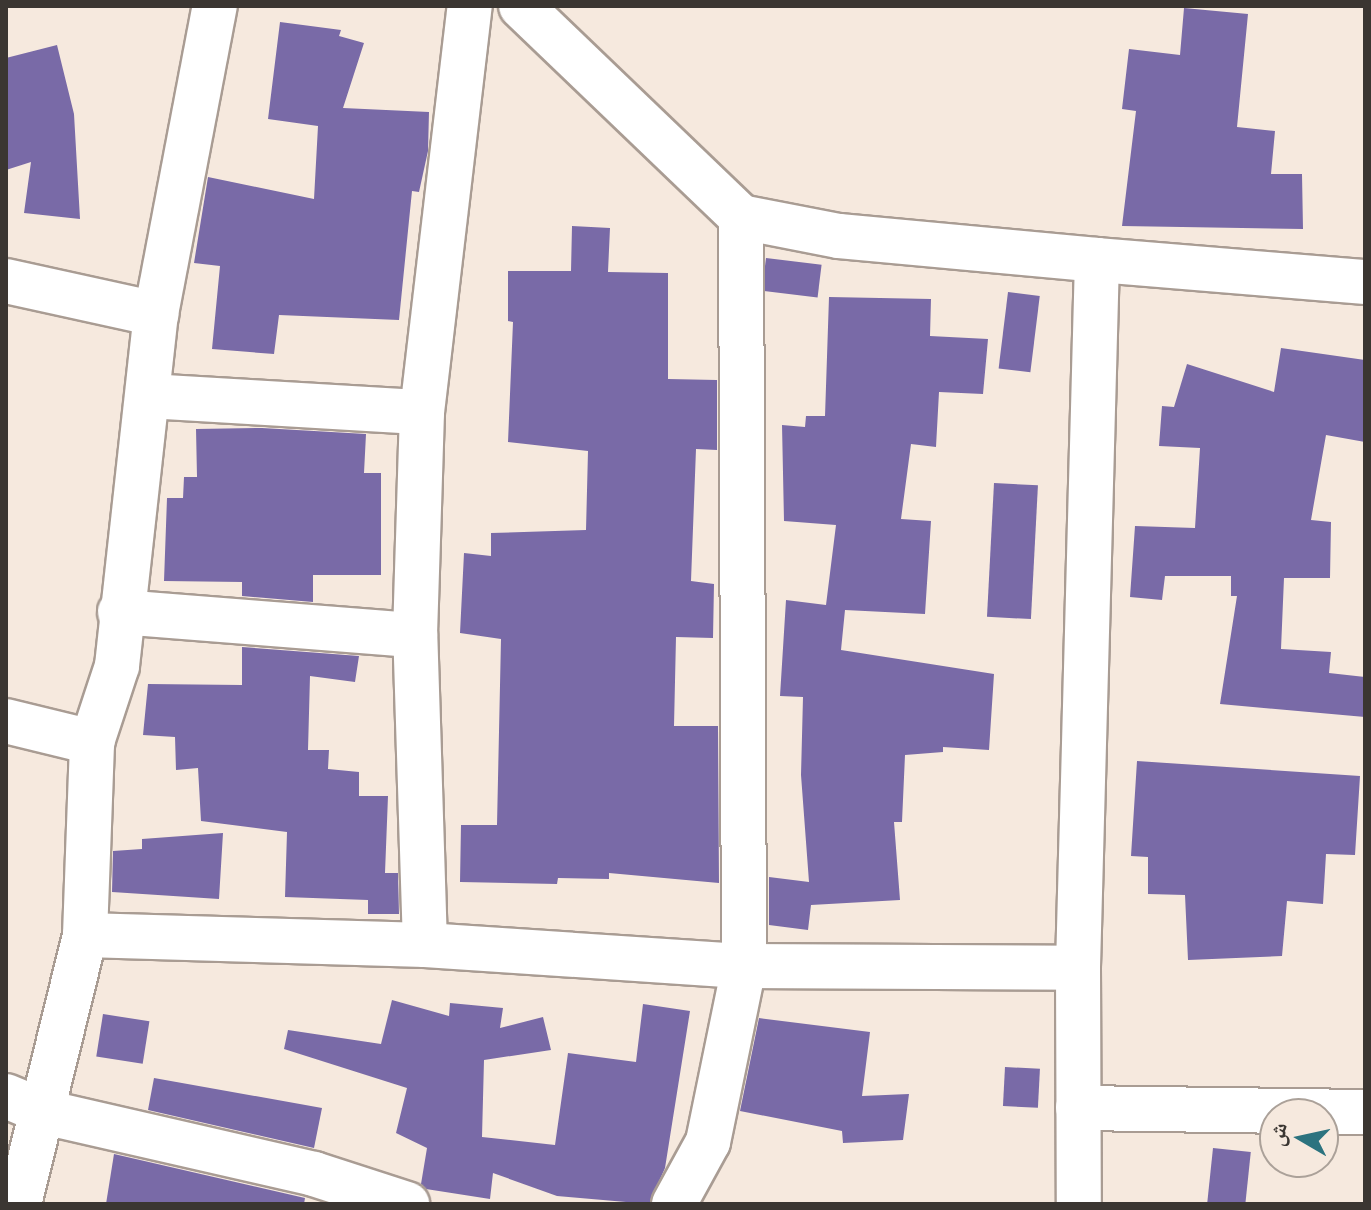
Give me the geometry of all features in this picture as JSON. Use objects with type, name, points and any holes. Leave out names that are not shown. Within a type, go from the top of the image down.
[{"type":"street","points":[[19,1204],[25,1104],[85,935],[92,742],[117,666],[120,612],[149,396],[156,314],[215,6]]},
{"type":"street","points":[[425,945],[415,635],[422,412],[470,6]]},
{"type":"street","points":[[521,6],[741,217],[839,236],[1365,282]]},
{"type":"street","points":[[674,1204],[708,1142],[744,966],[741,217]]},
{"type":"street","points":[[1079,1204],[1078,968],[1097,260]]},
{"type":"street","points":[[6,281],[156,314]]},
{"type":"street","points":[[149,396],[422,412]]},
{"type":"street","points":[[120,612],[415,635]]},
{"type":"street","points":[[6,721],[92,742]]},
{"type":"street","points":[[85,935],[425,945],[744,966],[1078,968]]},
{"type":"street","points":[[25,1104],[314,1174],[404,1204]]},
{"type":"street","points":[[1078,1108],[1365,1112]]},
{"type":"building","points":[[1184,8],[1248,14],[1237,127],[1275,131],[1271,174],[1302,174],[1303,229],[1122,226],[1136,111],[1122,109],[1129,49],[1180,55]]},
{"type":"building","points":[[280,22],[341,30],[339,36],[364,43],[343,108],[429,112],[428,151],[419,192],[412,191],[399,320],[279,315],[274,354],[212,349],[220,266],[194,263],[208,177],[314,199],[318,126],[268,119]]},
{"type":"building","points":[[57,45],[74,114],[80,219],[24,213],[31,162],[6,170],[6,58]]},
{"type":"building","points":[[572,226],[610,228],[608,272],[668,273],[668,379],[717,380],[717,450],[696,449],[691,581],[714,584],[713,638],[676,637],[674,726],[718,726],[719,883],[609,873],[609,879],[558,878],[557,884],[460,882],[461,825],[497,825],[501,639],[460,633],[464,553],[491,556],[491,533],[586,530],[588,451],[508,442],[513,322],[508,321],[508,271],[571,271]]},
{"type":"building","points":[[766,258],[822,265],[818,298],[762,291]]},
{"type":"building","points":[[1008,292],[1040,296],[1030,372],[999,368]]},
{"type":"building","points":[[829,297],[931,299],[930,336],[988,339],[983,394],[939,392],[936,447],[911,444],[901,519],[931,521],[925,614],[845,610],[841,650],[994,674],[989,750],[943,747],[943,752],[905,755],[902,822],[894,822],[900,900],[811,905],[808,930],[769,925],[769,877],[809,882],[801,775],[803,697],[780,696],[786,600],[826,605],[836,525],[784,521],[782,425],[805,427],[806,416],[825,416]]},
{"type":"building","points":[[1281,348],[1365,360],[1365,442],[1326,435],[1311,520],[1331,522],[1330,578],[1284,578],[1281,649],[1331,652],[1329,673],[1365,677],[1365,717],[1220,704],[1237,596],[1231,596],[1231,576],[1165,576],[1162,600],[1130,597],[1135,526],[1195,528],[1200,448],[1159,446],[1162,406],[1174,407],[1187,364],[1274,392]]},
{"type":"building","points":[[262,428],[366,434],[364,473],[381,473],[381,575],[313,575],[313,602],[242,596],[242,582],[164,581],[167,498],[183,498],[184,477],[197,477],[196,429]]},
{"type":"building","points":[[994,483],[1038,485],[1031,619],[987,617]]},
{"type":"building","points":[[242,647],[359,656],[355,682],[310,676],[308,750],[329,750],[328,769],[359,772],[359,796],[388,796],[385,873],[398,873],[399,914],[368,914],[368,900],[285,897],[287,832],[201,821],[198,768],[176,770],[175,737],[143,735],[148,684],[242,685]]},
{"type":"building","points":[[1137,761],[1360,776],[1355,855],[1326,854],[1323,904],[1287,901],[1282,956],[1188,960],[1185,895],[1148,894],[1148,857],[1131,856]]},
{"type":"building","points":[[223,833],[219,899],[112,892],[113,851],[142,849],[142,839]]},
{"type":"building","points":[[392,1000],[449,1016],[450,1003],[503,1008],[500,1028],[543,1017],[551,1050],[484,1060],[482,1137],[555,1145],[568,1053],[636,1062],[643,1004],[690,1011],[665,1168],[649,1204],[557,1196],[493,1173],[490,1199],[426,1189],[421,1184],[427,1148],[396,1133],[407,1088],[284,1049],[288,1030],[381,1044]]},
{"type":"building","points":[[103,1014],[149,1021],[143,1064],[96,1056]]},
{"type":"building","points":[[759,1018],[870,1032],[862,1096],[909,1094],[903,1140],[843,1143],[842,1131],[740,1111]]},
{"type":"building","points":[[1005,1067],[1040,1069],[1038,1108],[1003,1106]]},
{"type":"building","points":[[154,1078],[322,1108],[314,1148],[148,1110]]},
{"type":"building","points":[[1213,1148],[1251,1152],[1245,1204],[1207,1204]]},
{"type":"building","points":[[114,1154],[305,1198],[304,1204],[106,1204]]}]
